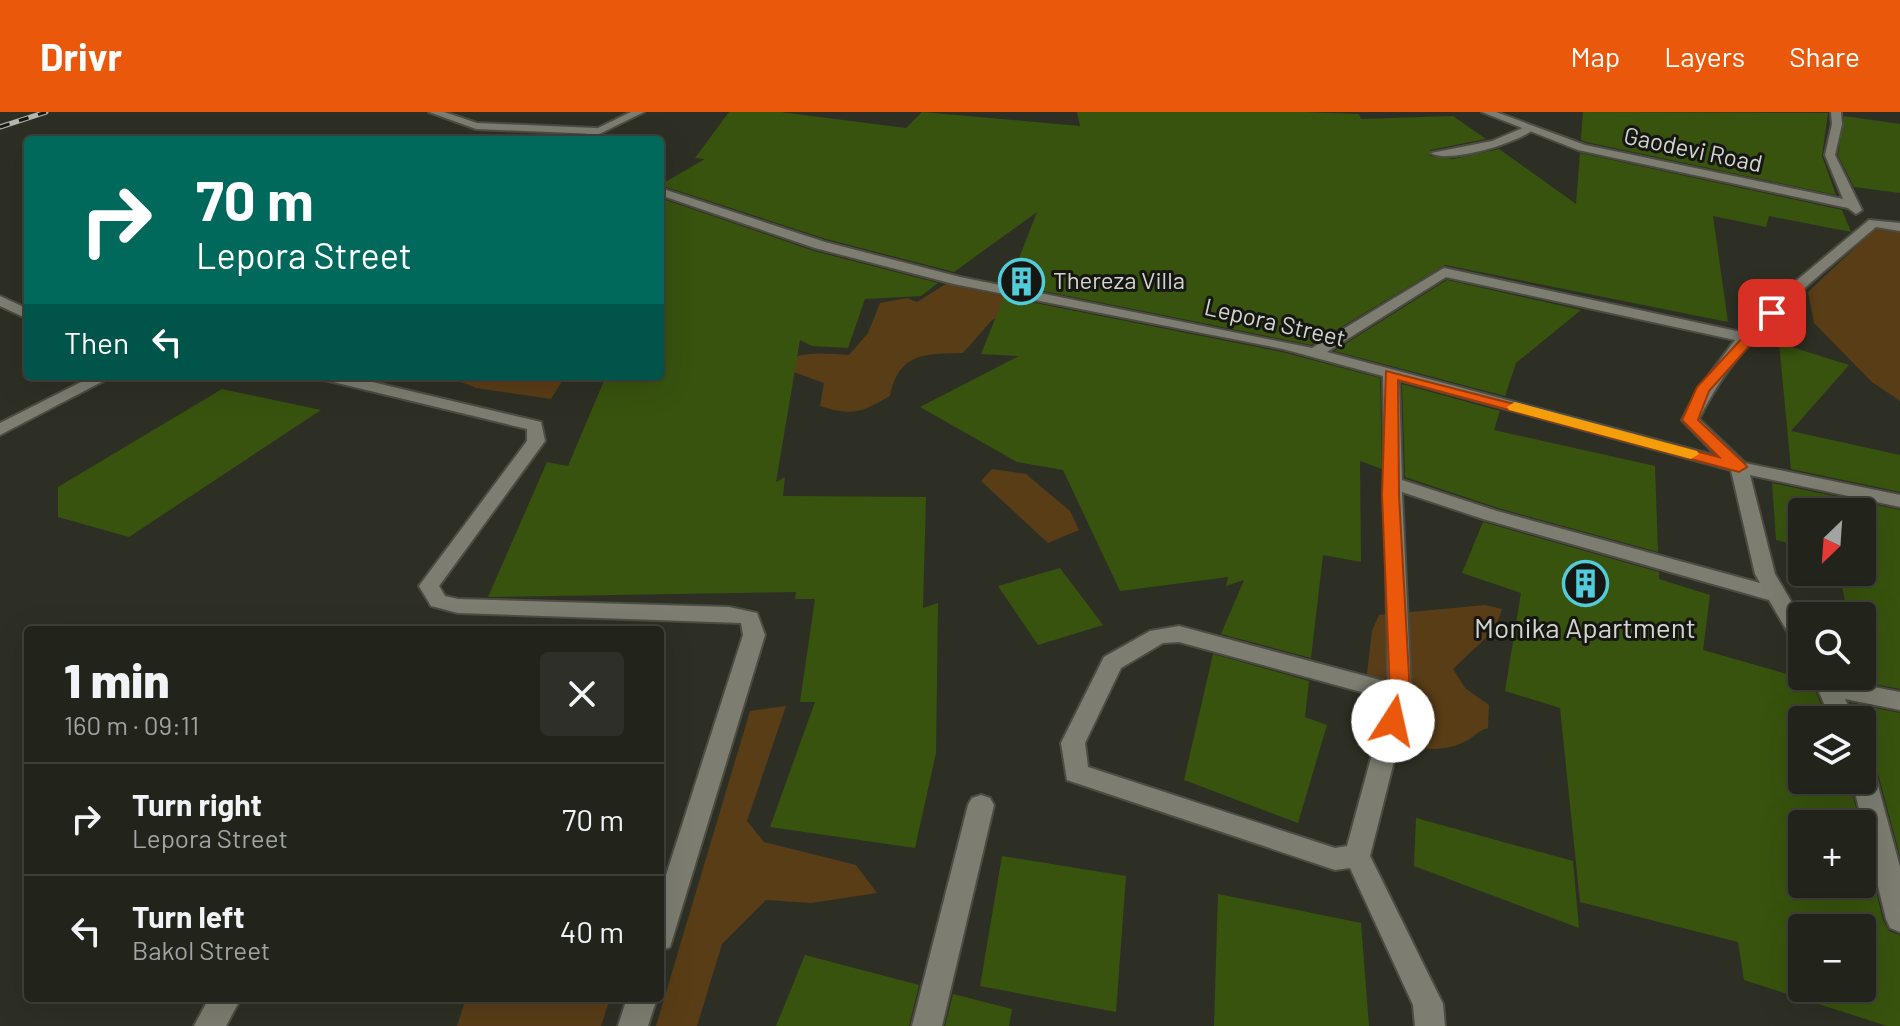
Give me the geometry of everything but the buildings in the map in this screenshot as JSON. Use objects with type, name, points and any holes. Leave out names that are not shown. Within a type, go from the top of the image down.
[{"type":"street","points":[[434,112],[476,126],[596,131]]},
{"type":"street","points":[[586,136],[639,112]]},
{"type":"street","name":"Gaodevi Road","points":[[1487,112],[1582,148],[1682,172],[1848,204]]},
{"type":"street","points":[[1836,112],[1839,123],[1830,156],[1848,204],[1873,223],[1900,227]]},
{"type":"street","points":[[1436,153],[1472,150],[1515,138],[1529,129]]},
{"type":"street","name":"Lepora Street","points":[[664,192],[820,245],[959,281],[1314,353],[1739,467],[1900,501]]},
{"type":"street","points":[[1788,613],[1765,574],[1739,467],[1690,420],[1702,390],[1747,338],[1873,223]]},
{"type":"street","points":[[1314,353],[1444,272],[1747,338]]},
{"type":"street","points":[[0,300],[24,313]]},
{"type":"street","points":[[1391,374],[1400,694],[1357,856],[1428,1004],[1430,1026]]},
{"type":"street","points":[[0,430],[97,380]]},
{"type":"street","points":[[344,380],[535,426],[536,441],[429,586],[438,601],[458,606],[729,614],[750,618],[754,635],[664,925]]},
{"type":"street","points":[[1393,483],[1490,515],[1778,595]]},
{"type":"street","points":[[1357,856],[1335,859],[1076,773],[1073,743],[1112,663],[1158,636],[1179,634],[1400,694]]},
{"type":"street","points":[[1857,690],[1900,701]]},
{"type":"street","points":[[1868,794],[1900,919]]},
{"type":"street","points":[[927,1026],[981,805]]},
{"type":"street","points":[[209,1026],[224,1002]]},
{"type":"street","points":[[633,1026],[641,1002]]},
{"type":"shaded area","points":[[1878,226],[1900,229],[1900,401],[1872,382],[1814,323],[1808,292]]},
{"type":"shaded area","points":[[946,284],[1110,319],[1010,312],[992,320],[963,353],[926,355],[907,363],[894,382],[890,396],[871,406],[849,412],[820,406],[824,383],[777,366],[802,355],[849,355],[868,333],[880,303],[907,298],[917,302]]},
{"type":"shaded area","points":[[456,380],[563,380],[551,399],[476,388]]},
{"type":"shaded area","points":[[992,469],[1026,474],[1070,511],[1079,530],[1048,543],[981,481]]},
{"type":"shaded area","points":[[1485,605],[1502,609],[1495,629],[1453,669],[1465,688],[1489,705],[1488,728],[1448,748],[1417,747],[1390,735],[1378,725],[1364,699],[1372,631],[1379,615]]},
{"type":"shaded area","points":[[786,706],[747,821],[764,842],[856,865],[877,893],[811,903],[766,900],[722,944],[697,1026],[656,1026],[664,1002],[750,711]]},
{"type":"shaded area","points":[[465,1002],[609,1002],[601,1026],[457,1026]]},
{"type":"railway","points":[[0,127],[46,112]]},
{"type":"slow traffic","points":[[1515,407],[1691,454]]},
{"type":"place","name":"Thereza Villa","points":[[1022,281]]},
{"type":"place","name":"Monika Apartment","points":[[1585,584]]},
{"type":"route","points":[[1393,721],[1400,694],[1391,495],[1391,374],[1739,467],[1690,420],[1702,390],[1772,313]]}]
